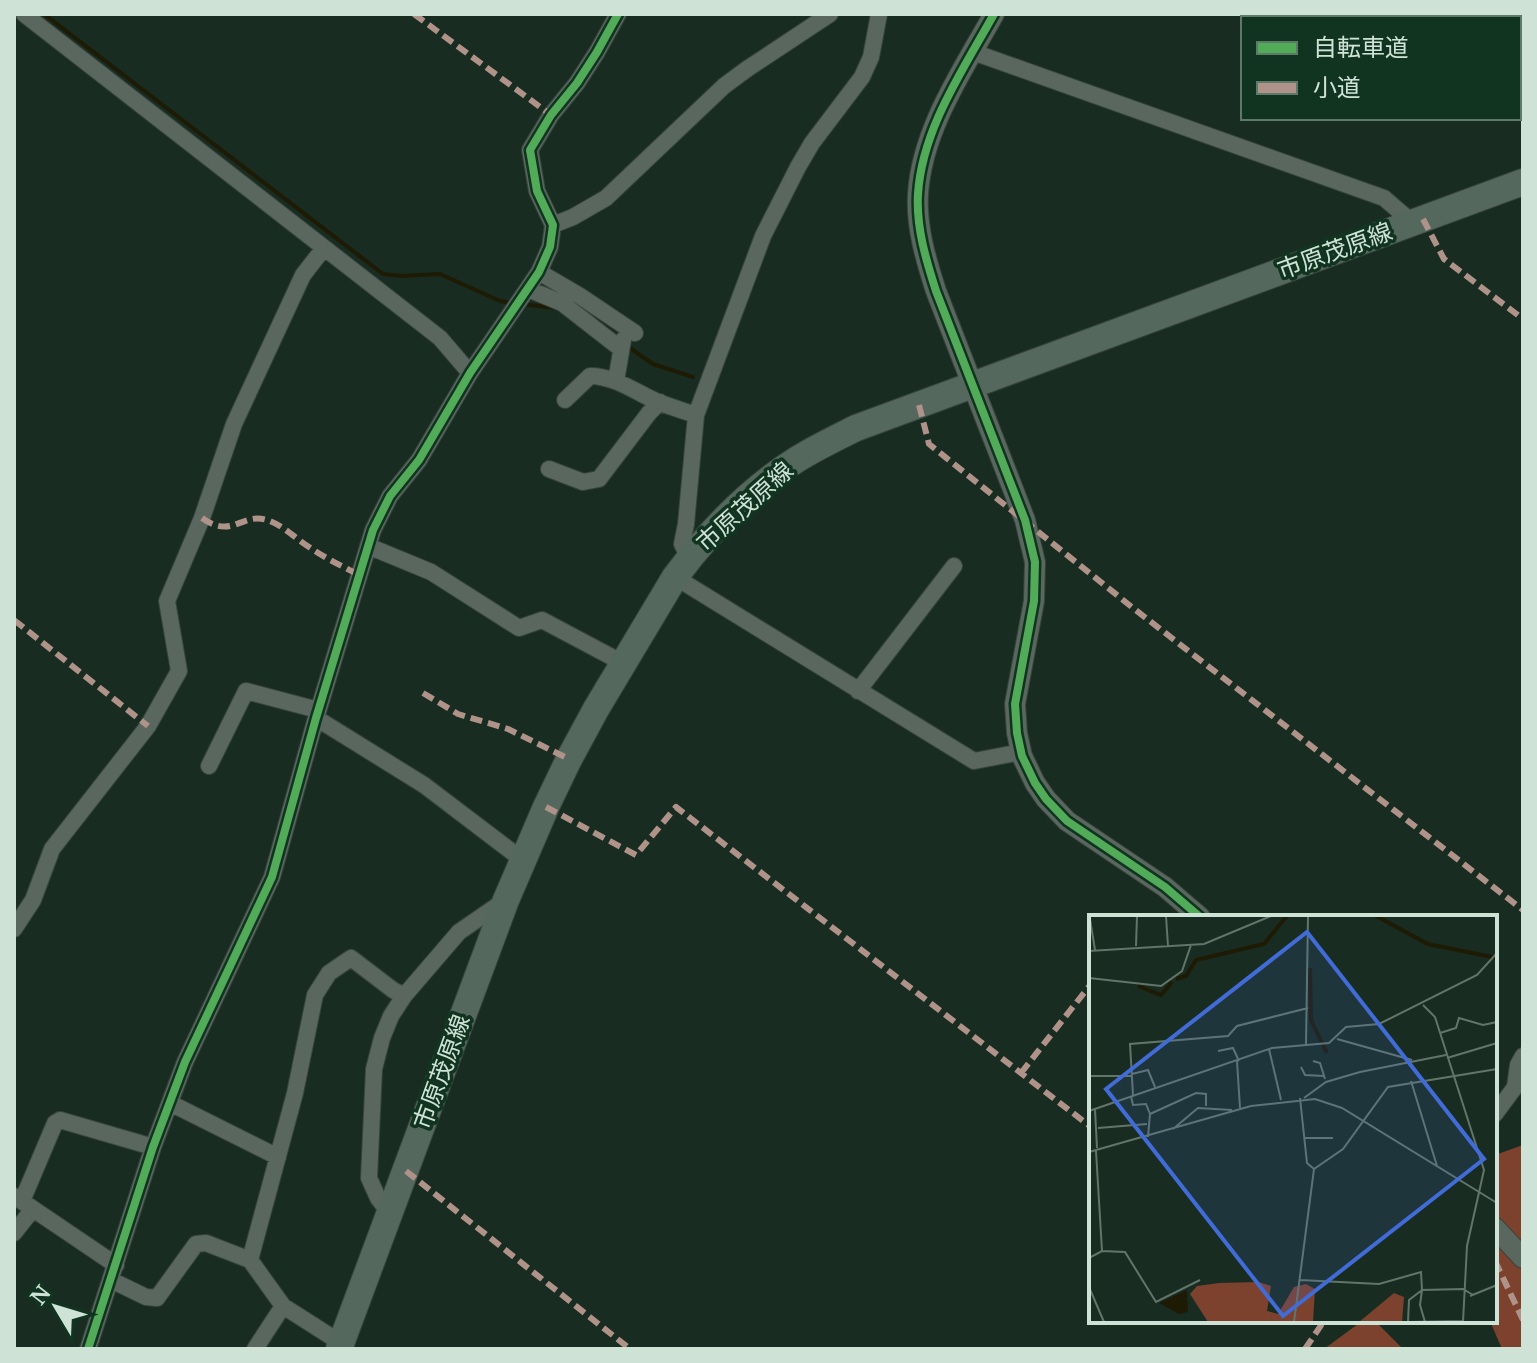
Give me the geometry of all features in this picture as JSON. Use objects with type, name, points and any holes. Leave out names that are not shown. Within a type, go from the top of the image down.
[{"type":"main road","name":"市原茂原線","points":[[340,1346],[506,900],[569,759],[623,663],[682,568],[729,514],[771,477],[856,428],[1523,182]]},
{"type":"street","points":[[24,14],[440,338],[470,373]]},
{"type":"street","points":[[88,1349],[153,1147],[185,1062],[272,877],[373,530],[390,496],[419,460],[470,373],[539,272],[550,247],[553,225],[537,191],[530,150],[551,115],[577,83],[618,14]]},
{"type":"street","points":[[553,225],[606,198],[724,86],[830,14]]},
{"type":"street","points":[[879,14],[871,57],[862,77],[812,143],[763,236],[696,415],[682,568],[858,691],[974,761],[1021,752]]},
{"type":"street","points":[[994,14],[935,126],[921,170],[918,195],[927,263],[1025,520],[1035,562],[1034,601],[1015,704],[1021,752],[1035,783],[1067,821],[1165,887],[1198,915]]},
{"type":"street","points":[[973,52],[1384,198],[1413,223]]},
{"type":"street","points":[[14,929],[33,900],[52,849],[148,726],[179,671],[167,601],[202,518],[234,424],[303,275],[324,248]]},
{"type":"street","points":[[539,272],[630,330],[621,349],[616,381]]},
{"type":"street","points":[[528,289],[562,303],[621,349]]},
{"type":"street","points":[[565,400],[590,376],[598,376],[696,415]]},
{"type":"street","points":[[549,469],[583,482],[599,479],[660,402]]},
{"type":"street","points":[[368,546],[431,572],[519,628],[542,620],[623,663]]},
{"type":"street","points":[[858,691],[954,566]]},
{"type":"street","points":[[209,766],[246,691],[317,714],[424,785],[524,861]]},
{"type":"street","points":[[390,1214],[369,1178],[374,1069],[382,1038],[404,996],[459,932],[506,900]]},
{"type":"street","points":[[250,1260],[295,1093],[315,995],[329,973],[351,958],[404,996]]},
{"type":"street","points":[[1497,1111],[1515,1087],[1518,1065],[1523,1056]]},
{"type":"street","points":[[170,1103],[278,1157]]},
{"type":"street","points":[[14,1233],[55,1123],[60,1120],[153,1147]]},
{"type":"street","points":[[23,1202],[146,1297],[157,1298],[196,1244],[206,1243],[250,1260],[283,1306],[340,1346]]},
{"type":"street","points":[[1497,1230],[1523,1258]]},
{"type":"street","points":[[255,1349],[283,1306]]},
{"type":"shaded area","points":[[1523,1145],[1523,1349],[1502,1349],[1491,1323],[1497,1323],[1497,1154]]},
{"type":"shaded area","points":[[1359,1323],[1377,1323],[1403,1349],[1324,1349]]},
{"type":"waterway","points":[[44,14],[383,274],[440,274],[500,301],[513,303]]},
{"type":"waterway","points":[[521,304],[556,308]]},
{"type":"waterway","points":[[627,346],[653,364],[693,377]]},
{"type":"marked path","points":[[414,14],[551,115]]},
{"type":"marked path","points":[[1423,219],[1444,259],[1523,319]]},
{"type":"marked path","points":[[919,405],[929,444],[1133,608],[1523,910]]},
{"type":"marked path","points":[[202,518],[222,526],[250,519],[273,522],[321,555],[359,575]]},
{"type":"marked path","points":[[14,620],[148,726]]},
{"type":"marked path","points":[[423,693],[458,714],[508,729],[569,759]]},
{"type":"marked path","points":[[546,807],[636,855],[676,807],[1089,1125]]},
{"type":"marked path","points":[[1021,1073],[1089,987]]},
{"type":"marked path","points":[[406,1171],[630,1349]]},
{"type":"marked path","points":[[1497,1265],[1523,1320]]},
{"type":"marked path","points":[[1305,1349],[1323,1323]]},
{"type":"cycle path","points":[[88,1349],[153,1147],[185,1062],[272,877],[373,530],[390,496],[419,460],[470,373],[539,272],[550,247],[553,225],[537,191],[530,150],[551,115],[577,83],[618,14]]},
{"type":"cycle path","points":[[994,14],[957,78],[936,123],[921,170],[918,206],[922,243],[936,291],[1025,520],[1035,562],[1034,601],[1015,704],[1022,756],[1046,799],[1067,821],[1165,887],[1198,915]]}]
